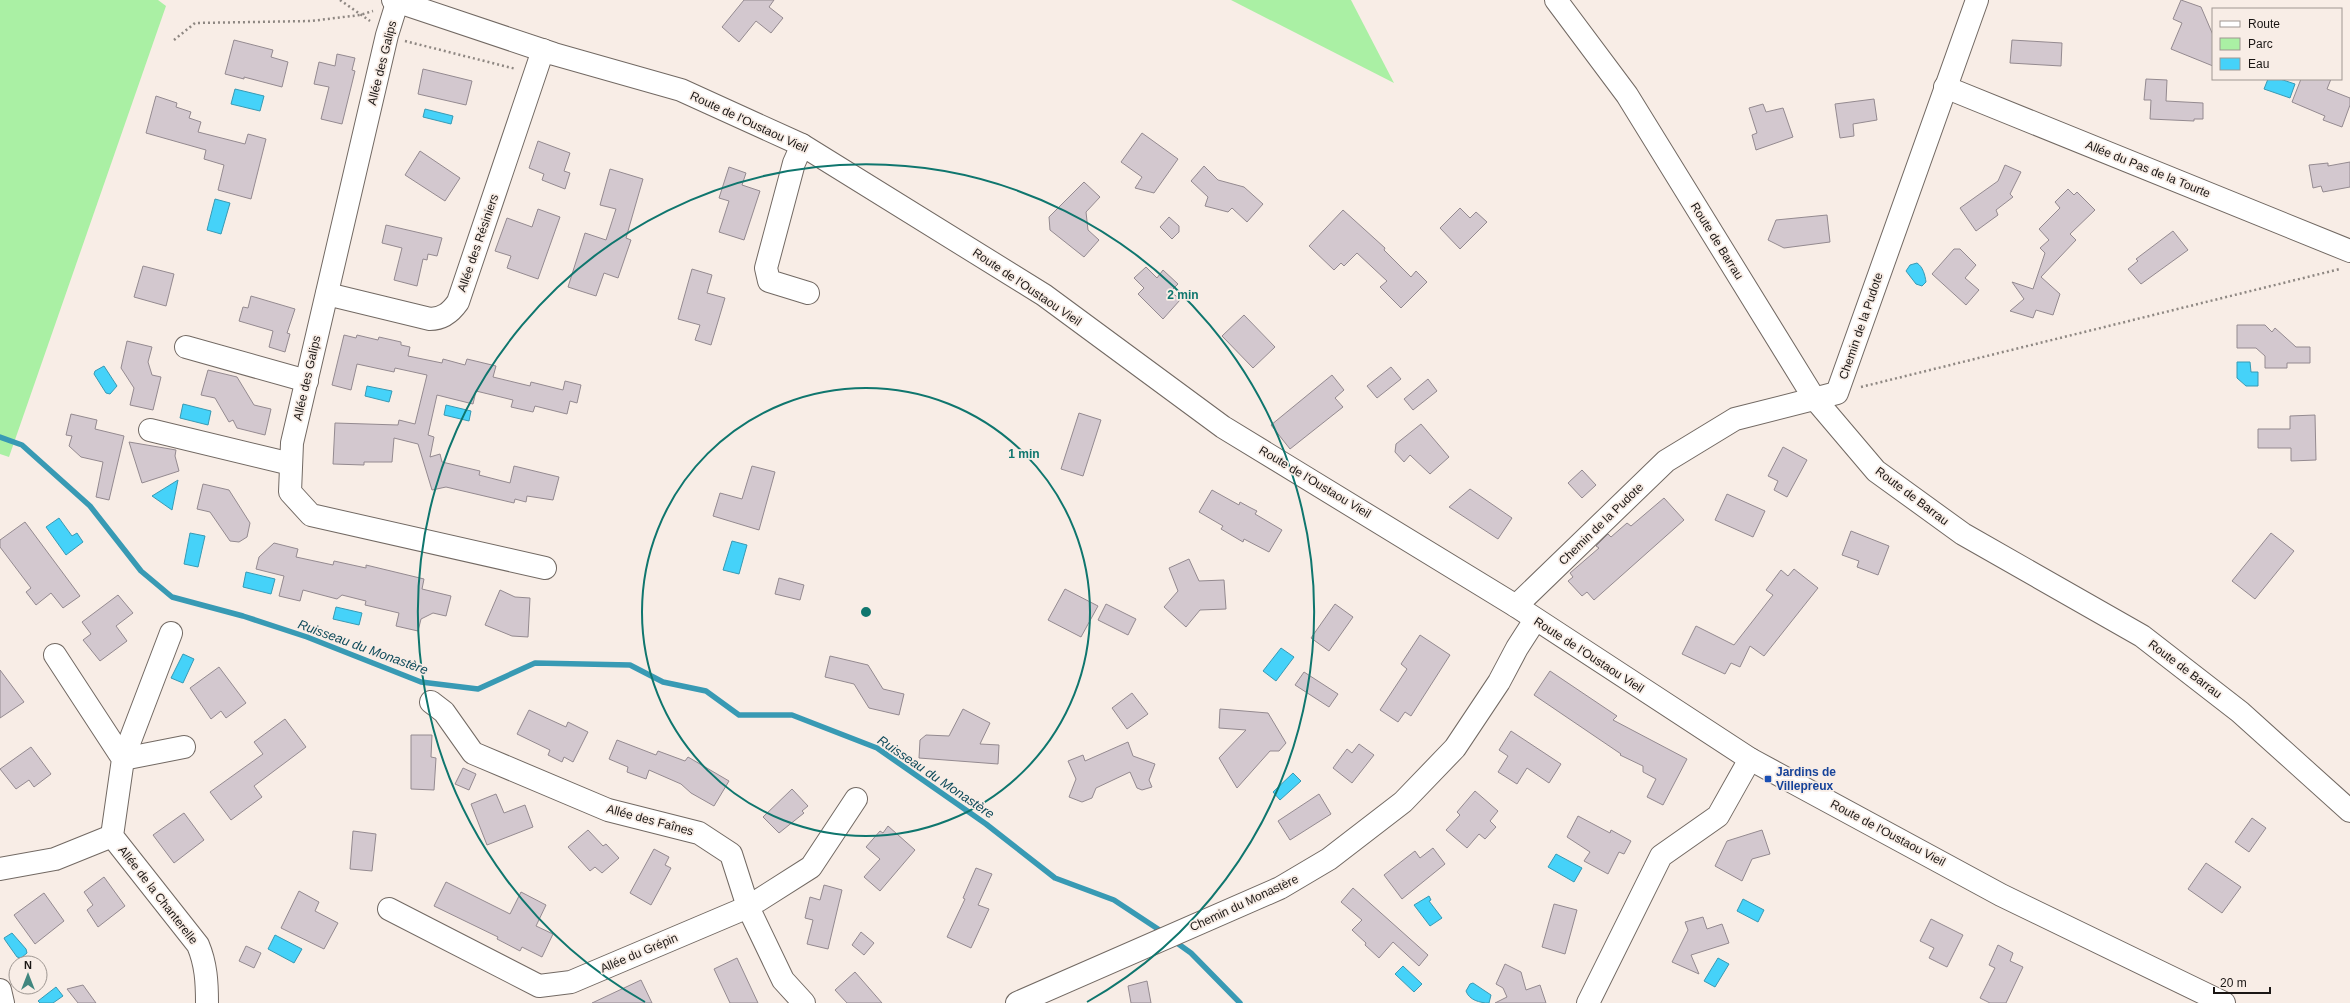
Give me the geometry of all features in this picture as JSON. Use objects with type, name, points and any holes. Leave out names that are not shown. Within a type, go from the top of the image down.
[{"type":"street","name":"Route de Barrau","points":[[1556,0],[1627,95],[1814,398],[1876,472],[1963,534],[2142,636],[2240,712],[2350,811]]},
{"type":"street","name":"Chemin de la Pudote","points":[[1516,606],[1666,461],[1735,419],[1837,393],[1977,0]]},
{"type":"street","name":"Allée des Galips","points":[[395,1],[292,443],[290,492],[311,515],[545,568]]},
{"type":"street","name":"Route de l'Oustaou Vieil","points":[[395,1],[543,50],[681,90],[802,146],[1044,295],[1223,427],[1516,606],[1535,620],[1750,759],[2001,895],[2224,1003]]},
{"type":"street","name":"Allée des Résiniers","points":[[327,294],[430,319],[441,317],[451,311],[458,302],[543,50]]},
{"type":"street","name":"Allée du Pas de la Tourte","points":[[1945,87],[2346,260]]},
{"type":"street","points":[[802,146],[794,163],[766,268],[769,281],[808,293]]},
{"type":"street","points":[[186,347],[307,381]]},
{"type":"street","points":[[150,430],[291,464]]},
{"type":"street","name":"Chemin du Monastère","points":[[1017,1003],[1280,888],[1329,859],[1403,802],[1455,748],[1499,682],[1517,648],[1535,620]]},
{"type":"street","name":"Allée de la Chanterelle","points":[[172,633],[123,759],[112,836],[198,945],[204,961],[207,977],[207,1003]]},
{"type":"street","points":[[55,655],[123,759],[184,747]]},
{"type":"street","name":"Allée des Faînes","points":[[431,702],[444,712],[473,753],[608,810],[699,833],[731,854],[748,907],[783,980],[804,1003]]},
{"type":"street","points":[[1588,1003],[1661,856],[1718,816],[1750,759]]},
{"type":"street","name":"Allée du Grépin","points":[[389,909],[539,986],[571,982],[748,907],[811,867],[856,799]]},
{"type":"street","name":"Allée de la Chanterelle","points":[[0,869],[55,859],[112,836]]},
{"type":"street","points":[[0,990],[2,1003]]},
{"type":"path","points":[[340,0],[387,35],[481,61],[536,73]]},
{"type":"path","points":[[174,40],[195,23],[311,21],[360,15],[395,1]]},
{"type":"path","points":[[1837,393],[2346,260]]},
{"type":"green space","points":[[0,0],[158,0],[166,6],[9,457],[0,454]]},
{"type":"green space","points":[[1231,0],[1351,0],[1394,83]]},
{"type":"water","points":[[2268,80],[2283,80],[2295,84],[2290,98],[2264,89]]},
{"type":"water","points":[[235,89],[264,96],[260,111],[231,104]]},
{"type":"water","points":[[425,109],[453,116],[451,124],[423,117]]},
{"type":"water","points":[[215,199],[230,203],[221,234],[207,230]]},
{"type":"water","points":[[1917,263],[1922,269],[1925,277],[1926,282],[1922,286],[1916,284],[1906,271],[1910,265]]},
{"type":"water","points":[[2237,362],[2250,362],[2251,372],[2258,372],[2258,386],[2246,386],[2237,378]]},
{"type":"water","points":[[104,366],[117,386],[110,394],[106,393],[94,374],[95,371]]},
{"type":"water","points":[[367,386],[392,391],[389,402],[365,396]]},
{"type":"water","points":[[183,404],[211,411],[208,425],[180,418]]},
{"type":"water","points":[[446,405],[471,411],[469,421],[444,415]]},
{"type":"water","points":[[178,480],[172,510],[152,496]]},
{"type":"water","points":[[59,518],[72,536],[77,533],[83,542],[66,555],[46,527]]},
{"type":"water","points":[[190,533],[205,536],[198,567],[184,564]]},
{"type":"water","points":[[732,541],[747,545],[739,574],[723,570]]},
{"type":"water","points":[[246,572],[275,579],[271,594],[243,587]]},
{"type":"water","points":[[336,607],[362,613],[359,625],[333,619]]},
{"type":"water","points":[[1281,648],[1294,657],[1276,681],[1263,671]]},
{"type":"water","points":[[183,654],[194,659],[183,683],[171,678]]},
{"type":"water","points":[[1293,773],[1301,781],[1280,800],[1273,792]]},
{"type":"water","points":[[1556,854],[1582,868],[1574,882],[1548,867]]},
{"type":"water","points":[[1429,896],[1431,900],[1429,901],[1442,918],[1430,926],[1414,905]]},
{"type":"water","points":[[1743,899],[1764,910],[1758,922],[1737,911]]},
{"type":"water","points":[[12,933],[26,949],[27,953],[25,955],[16,955],[4,938]]},
{"type":"water","points":[[275,935],[302,949],[294,963],[268,949]]},
{"type":"water","points":[[1718,958],[1729,964],[1715,987],[1704,981]]},
{"type":"water","points":[[1403,966],[1422,984],[1414,992],[1395,974]]},
{"type":"water","points":[[1473,983],[1491,995],[1489,1003],[1472,999],[1467,994],[1466,991],[1470,984]]},
{"type":"water","points":[[56,987],[63,996],[53,1003],[40,1003],[38,1001],[48,995],[48,993]]},
{"type":"building","points":[[744,0],[774,0],[769,7],[783,18],[771,33],[756,21],[739,42],[722,27]]},
{"type":"building","points":[[2181,0],[2201,7],[2212,33],[2212,66],[2171,49],[2182,23],[2173,19]]},
{"type":"building","points":[[234,40],[273,50],[271,57],[288,62],[282,87],[244,77],[244,79],[225,74]]},
{"type":"building","points":[[2012,40],[2062,43],[2061,66],[2010,63]]},
{"type":"building","points":[[337,54],[355,58],[352,70],[355,71],[342,124],[321,119],[329,87],[314,84],[319,62],[335,66]]},
{"type":"building","points":[[423,69],[472,81],[466,105],[418,94]]},
{"type":"building","points":[[2146,79],[2167,80],[2166,101],[2203,103],[2203,119],[2194,119],[2194,121],[2150,119],[2151,100],[2144,100]]},
{"type":"building","points":[[2301,80],[2331,80],[2327,89],[2350,98],[2350,105],[2342,127],[2323,120],[2325,116],[2292,102]]},
{"type":"building","points":[[156,96],[177,103],[176,107],[191,112],[189,118],[201,122],[198,132],[245,144],[248,134],[266,139],[251,199],[218,190],[224,165],[204,159],[206,150],[146,133]]},
{"type":"building","points":[[1874,99],[1877,120],[1853,124],[1854,136],[1840,138],[1835,104]]},
{"type":"building","points":[[1763,104],[1766,112],[1783,108],[1793,137],[1756,150],[1752,135],[1757,133],[1749,108]]},
{"type":"building","points":[[1142,133],[1178,159],[1154,193],[1135,188],[1142,177],[1121,162]]},
{"type":"building","points":[[538,141],[570,153],[564,171],[570,173],[565,189],[542,180],[544,174],[529,168]]},
{"type":"building","points":[[420,151],[460,178],[445,201],[405,175]]},
{"type":"building","points":[[2350,162],[2350,187],[2323,192],[2321,186],[2313,188],[2309,165],[2328,163],[2328,166]]},
{"type":"building","points":[[2005,165],[2021,172],[2010,194],[2013,197],[1996,210],[1998,215],[1976,231],[1960,208],[1998,181]]},
{"type":"building","points":[[1204,166],[1218,180],[1244,187],[1263,204],[1247,222],[1232,208],[1228,212],[1205,206],[1208,197],[1191,181]]},
{"type":"building","points":[[729,167],[746,173],[742,185],[760,191],[744,240],[719,232],[729,201],[719,198]]},
{"type":"building","points":[[610,169],[643,179],[626,238],[631,240],[618,278],[604,273],[596,296],[568,287],[585,233],[606,240],[616,209],[600,205]]},
{"type":"building","points":[[1084,182],[1100,197],[1086,212],[1088,230],[1099,240],[1084,257],[1050,230],[1049,217]]},
{"type":"building","points":[[2068,189],[2074,195],[2077,192],[2095,210],[2070,234],[2076,240],[2041,277],[2060,294],[2053,315],[2036,310],[2033,318],[2010,311],[2024,299],[2012,282],[2033,289],[2045,253],[2040,248],[2049,240],[2039,229],[2060,208],[2055,202]]},
{"type":"building","points":[[1460,208],[1470,218],[1476,212],[1487,222],[1460,249],[1440,228]]},
{"type":"building","points":[[538,209],[560,217],[538,279],[507,268],[511,256],[495,251],[507,218],[532,227]]},
{"type":"building","points":[[1343,210],[1385,248],[1384,250],[1411,277],[1416,271],[1427,282],[1401,308],[1380,287],[1387,281],[1357,253],[1344,266],[1341,263],[1334,270],[1309,246]]},
{"type":"building","points":[[1827,215],[1830,242],[1784,248],[1768,240],[1776,220]]},
{"type":"building","points":[[1169,217],[1179,226],[1179,232],[1172,239],[1160,227]]},
{"type":"building","points":[[386,225],[442,238],[437,256],[428,254],[427,260],[423,259],[417,286],[394,280],[402,248],[382,243]]},
{"type":"building","points":[[2173,231],[2188,250],[2141,284],[2128,269],[2138,261],[2136,259]]},
{"type":"building","points":[[1954,249],[1960,249],[1976,265],[1965,278],[1979,290],[1966,305],[1932,274]]},
{"type":"building","points":[[143,266],[174,274],[166,306],[134,297]]},
{"type":"building","points":[[1146,267],[1157,278],[1163,270],[1178,284],[1171,291],[1180,300],[1163,319],[1138,294],[1144,288],[1134,278]]},
{"type":"building","points":[[692,269],[712,275],[707,293],[725,298],[711,345],[695,340],[700,325],[678,319]]},
{"type":"building","points":[[251,296],[295,309],[287,333],[290,334],[285,352],[269,347],[273,331],[239,321],[243,307],[248,308]]},
{"type":"building","points":[[1244,315],[1275,347],[1253,368],[1222,336]]},
{"type":"building","points":[[2237,325],[2265,325],[2272,332],[2275,328],[2296,347],[2310,347],[2310,363],[2287,363],[2287,368],[2265,368],[2265,356],[2256,348],[2237,348]]},
{"type":"building","points":[[344,335],[356,338],[357,335],[378,340],[379,337],[401,342],[401,345],[410,347],[408,356],[442,363],[443,359],[465,365],[467,359],[496,366],[493,377],[530,386],[531,382],[563,390],[565,381],[581,385],[577,403],[570,401],[567,414],[535,406],[533,412],[511,407],[513,400],[476,391],[473,404],[437,395],[428,435],[434,437],[430,457],[440,454],[442,462],[480,471],[479,475],[510,483],[514,466],[559,477],[553,500],[527,496],[526,502],[515,499],[514,503],[446,487],[432,490],[418,444],[394,438],[392,462],[364,462],[364,465],[333,464],[335,423],[398,425],[399,420],[415,424],[427,375],[395,368],[394,372],[357,364],[351,390],[332,385]]},
{"type":"building","points":[[127,341],[152,347],[148,362],[152,375],[161,377],[153,410],[130,405],[134,388],[121,368]]},
{"type":"building","points":[[1391,367],[1401,379],[1377,398],[1367,386]]},
{"type":"building","points":[[208,370],[237,377],[254,405],[271,409],[265,435],[237,428],[233,420],[229,422],[215,398],[201,395]]},
{"type":"building","points":[[1332,375],[1344,390],[1335,398],[1343,407],[1290,449],[1271,425]]},
{"type":"building","points":[[1428,379],[1437,391],[1413,410],[1404,399]]},
{"type":"building","points":[[1079,413],[1101,420],[1083,476],[1061,469]]},
{"type":"building","points":[[71,414],[97,420],[95,429],[124,436],[109,500],[96,497],[103,462],[81,457],[69,446],[72,436],[66,435]]},
{"type":"building","points":[[2315,415],[2316,460],[2291,461],[2291,448],[2258,448],[2258,429],[2290,429],[2290,416]]},
{"type":"building","points":[[1421,424],[1449,457],[1430,474],[1410,455],[1404,462],[1395,452],[1396,444]]},
{"type":"building","points":[[129,442],[176,450],[175,456],[179,471],[142,483]]},
{"type":"building","points":[[1783,447],[1807,460],[1787,497],[1774,490],[1778,481],[1768,476]]},
{"type":"building","points":[[752,466],[775,472],[759,530],[713,516],[720,493],[742,499]]},
{"type":"building","points":[[1582,470],[1596,485],[1582,498],[1568,483]]},
{"type":"building","points":[[203,484],[229,490],[250,523],[247,537],[239,542],[230,541],[210,512],[197,509]]},
{"type":"building","points":[[1470,489],[1512,518],[1498,539],[1449,507]]},
{"type":"building","points":[[1212,490],[1239,505],[1240,502],[1257,511],[1255,514],[1282,530],[1269,552],[1244,539],[1243,542],[1221,529],[1223,526],[1199,512]]},
{"type":"building","points":[[1727,494],[1765,511],[1753,537],[1715,520]]},
{"type":"building","points":[[1664,498],[1684,520],[1594,600],[1587,592],[1582,596],[1568,581],[1573,577],[1570,573],[1599,548],[1596,546],[1608,534],[1611,537],[1627,523],[1631,526]]},
{"type":"building","points":[[25,522],[80,596],[63,608],[51,593],[36,605],[26,592],[31,588],[0,547],[0,540]]},
{"type":"building","points":[[1851,531],[1889,546],[1878,575],[1857,567],[1859,561],[1842,555]]},
{"type":"building","points":[[2271,533],[2294,551],[2255,599],[2232,581]]},
{"type":"building","points":[[274,543],[298,549],[296,557],[333,565],[334,561],[366,568],[366,565],[424,579],[422,589],[451,596],[446,616],[433,613],[421,619],[418,631],[396,626],[399,613],[365,605],[366,601],[342,595],[337,599],[303,590],[300,601],[279,596],[284,576],[256,569],[259,557]]},
{"type":"building","points":[[1189,559],[1199,581],[1224,580],[1226,609],[1200,610],[1186,627],[1164,607],[1178,591],[1169,568]]},
{"type":"building","points":[[1794,569],[1818,588],[1764,656],[1750,646],[1740,667],[1731,663],[1725,674],[1682,654],[1696,626],[1734,645],[1773,595],[1766,590],[1781,570],[1788,576]]},
{"type":"building","points":[[779,578],[804,585],[800,600],[775,594]]},
{"type":"building","points":[[1065,589],[1098,606],[1081,637],[1048,620]]},
{"type":"building","points":[[500,590],[515,597],[530,598],[528,637],[512,636],[485,625]]},
{"type":"building","points":[[118,595],[133,613],[116,626],[127,641],[100,661],[83,640],[91,634],[82,622]]},
{"type":"building","points":[[1106,604],[1136,619],[1128,635],[1098,620]]},
{"type":"building","points":[[1335,604],[1353,617],[1329,651],[1311,638]]},
{"type":"building","points":[[1420,635],[1450,655],[1411,716],[1405,712],[1398,722],[1380,710],[1407,669],[1401,664]]},
{"type":"building","points":[[830,656],[868,665],[883,689],[904,694],[899,715],[869,708],[854,684],[825,677]]},
{"type":"building","points":[[219,667],[246,703],[226,718],[221,711],[211,719],[190,688]]},
{"type":"building","points":[[0,670],[24,702],[0,718]]},
{"type":"building","points":[[1550,671],[1617,716],[1613,720],[1687,759],[1663,805],[1647,797],[1656,779],[1643,772],[1643,766],[1620,755],[1621,754],[1534,695]]},
{"type":"building","points":[[1304,672],[1338,694],[1329,707],[1295,685]]},
{"type":"building","points":[[1132,693],[1148,714],[1127,729],[1112,708]]},
{"type":"building","points":[[963,709],[990,723],[980,744],[999,745],[998,764],[919,758],[920,740],[926,735],[949,736]]},
{"type":"building","points":[[1220,709],[1268,713],[1286,743],[1279,751],[1270,751],[1237,788],[1219,758],[1246,730],[1219,728]]},
{"type":"building","points":[[529,710],[566,727],[568,722],[588,732],[573,762],[564,757],[562,762],[548,755],[550,750],[517,734]]},
{"type":"building","points":[[285,719],[306,747],[254,786],[262,797],[231,820],[210,792],[263,754],[254,742]]},
{"type":"building","points":[[1511,731],[1561,764],[1549,783],[1527,768],[1517,784],[1498,772],[1508,756],[1499,750]]},
{"type":"building","points":[[411,735],[432,735],[431,757],[436,758],[434,790],[411,789]]},
{"type":"building","points":[[617,740],[656,755],[658,751],[685,761],[688,757],[729,781],[714,806],[691,793],[681,784],[649,770],[646,779],[627,772],[628,767],[609,759]]},
{"type":"building","points":[[1128,742],[1133,756],[1155,764],[1149,780],[1152,787],[1142,790],[1137,788],[1130,772],[1096,788],[1092,798],[1082,802],[1069,797],[1076,779],[1068,761],[1083,755],[1085,761]]},
{"type":"building","points":[[1359,744],[1374,755],[1352,783],[1333,768],[1347,749],[1352,753]]},
{"type":"building","points":[[31,747],[51,774],[34,787],[29,780],[16,789],[0,769]]},
{"type":"building","points":[[463,768],[476,774],[469,790],[455,784]]},
{"type":"building","points":[[792,789],[808,806],[802,811],[804,813],[779,833],[763,817]]},
{"type":"building","points":[[1475,791],[1498,811],[1490,821],[1496,827],[1485,839],[1479,834],[1467,848],[1446,830],[1460,815],[1457,812]]},
{"type":"building","points":[[496,794],[504,813],[525,805],[533,827],[487,845],[471,804]]},
{"type":"building","points":[[1319,794],[1331,814],[1290,840],[1278,821]]},
{"type":"building","points":[[184,813],[204,840],[174,863],[153,835]]},
{"type":"building","points":[[1578,816],[1610,833],[1611,830],[1631,841],[1624,854],[1619,852],[1608,874],[1584,861],[1590,852],[1567,837]]},
{"type":"building","points":[[2252,818],[2266,828],[2249,852],[2235,842]]},
{"type":"building","points":[[888,826],[915,850],[880,891],[864,877],[880,859],[866,847],[880,831],[883,833]]},
{"type":"building","points":[[588,830],[603,846],[606,844],[619,858],[602,873],[595,867],[590,871],[568,847]]},
{"type":"building","points":[[1762,830],[1770,854],[1752,859],[1742,881],[1715,866],[1727,841]]},
{"type":"building","points":[[353,831],[376,834],[372,871],[350,869]]},
{"type":"building","points":[[1433,848],[1445,864],[1402,899],[1384,875],[1415,851],[1420,858]]},
{"type":"building","points":[[654,849],[669,857],[665,865],[671,868],[651,905],[630,893]]},
{"type":"building","points":[[2206,863],[2241,887],[2222,913],[2188,889]]},
{"type":"building","points":[[976,868],[992,874],[978,905],[989,909],[971,948],[947,937],[965,899],[963,898]]},
{"type":"building","points":[[104,877],[125,906],[98,927],[87,910],[93,905],[84,892]]},
{"type":"building","points":[[446,882],[510,914],[521,892],[546,905],[536,926],[553,934],[542,957],[522,947],[520,951],[497,939],[498,937],[434,906]]},
{"type":"building","points":[[824,885],[842,890],[828,949],[807,944],[813,920],[805,918],[810,897],[820,900]]},
{"type":"building","points":[[1353,888],[1428,955],[1419,966],[1393,942],[1379,958],[1352,930],[1362,920],[1341,902]]},
{"type":"building","points":[[299,891],[319,902],[315,911],[338,923],[324,949],[281,928]]},
{"type":"building","points":[[44,893],[64,921],[35,944],[14,915]]},
{"type":"building","points":[[1554,904],[1577,910],[1565,954],[1542,947]]},
{"type":"building","points":[[1703,917],[1707,929],[1722,924],[1729,943],[1691,955],[1699,974],[1672,962],[1688,930],[1685,922]]},
{"type":"building","points":[[1931,919],[1963,935],[1947,967],[1929,958],[1934,948],[1920,941]]},
{"type":"building","points":[[861,932],[874,943],[864,955],[852,945]]},
{"type":"building","points":[[1998,945],[2013,953],[2010,961],[2023,967],[2006,1003],[1990,1003],[1980,998],[1995,968],[1989,965]]},
{"type":"building","points":[[246,946],[261,953],[254,968],[239,961]]},
{"type":"building","points":[[737,958],[758,1003],[730,1003],[714,969]]},
{"type":"building","points":[[1505,964],[1521,972],[1526,990],[1540,985],[1546,1003],[1495,1003],[1507,997],[1503,988],[1496,984]]},
{"type":"building","points":[[855,972],[882,1003],[847,1003],[835,990]]},
{"type":"building","points":[[641,980],[652,1003],[592,1003]]},
{"type":"building","points":[[1147,981],[1151,1003],[1131,1003],[1128,986]]},
{"type":"building","points":[[83,985],[96,1003],[78,1003],[67,989]]},
{"type":"waterway","name":"Ruisseau du Monastère","points":[[0,437],[22,445],[90,506],[141,571],[172,597],[243,616],[307,637],[421,682],[478,689],[535,663],[630,665],[663,682],[706,691],[739,715],[792,715],[877,748],[986,824],[1055,878],[1114,900],[1164,933]]},
{"type":"waterway","name":"Ruisseau du Monastère","points":[[1177,943],[1191,953],[1240,1003]]},
{"type":"place","name":"Jardins de Villepreux","points":[[1768,779]]}]
